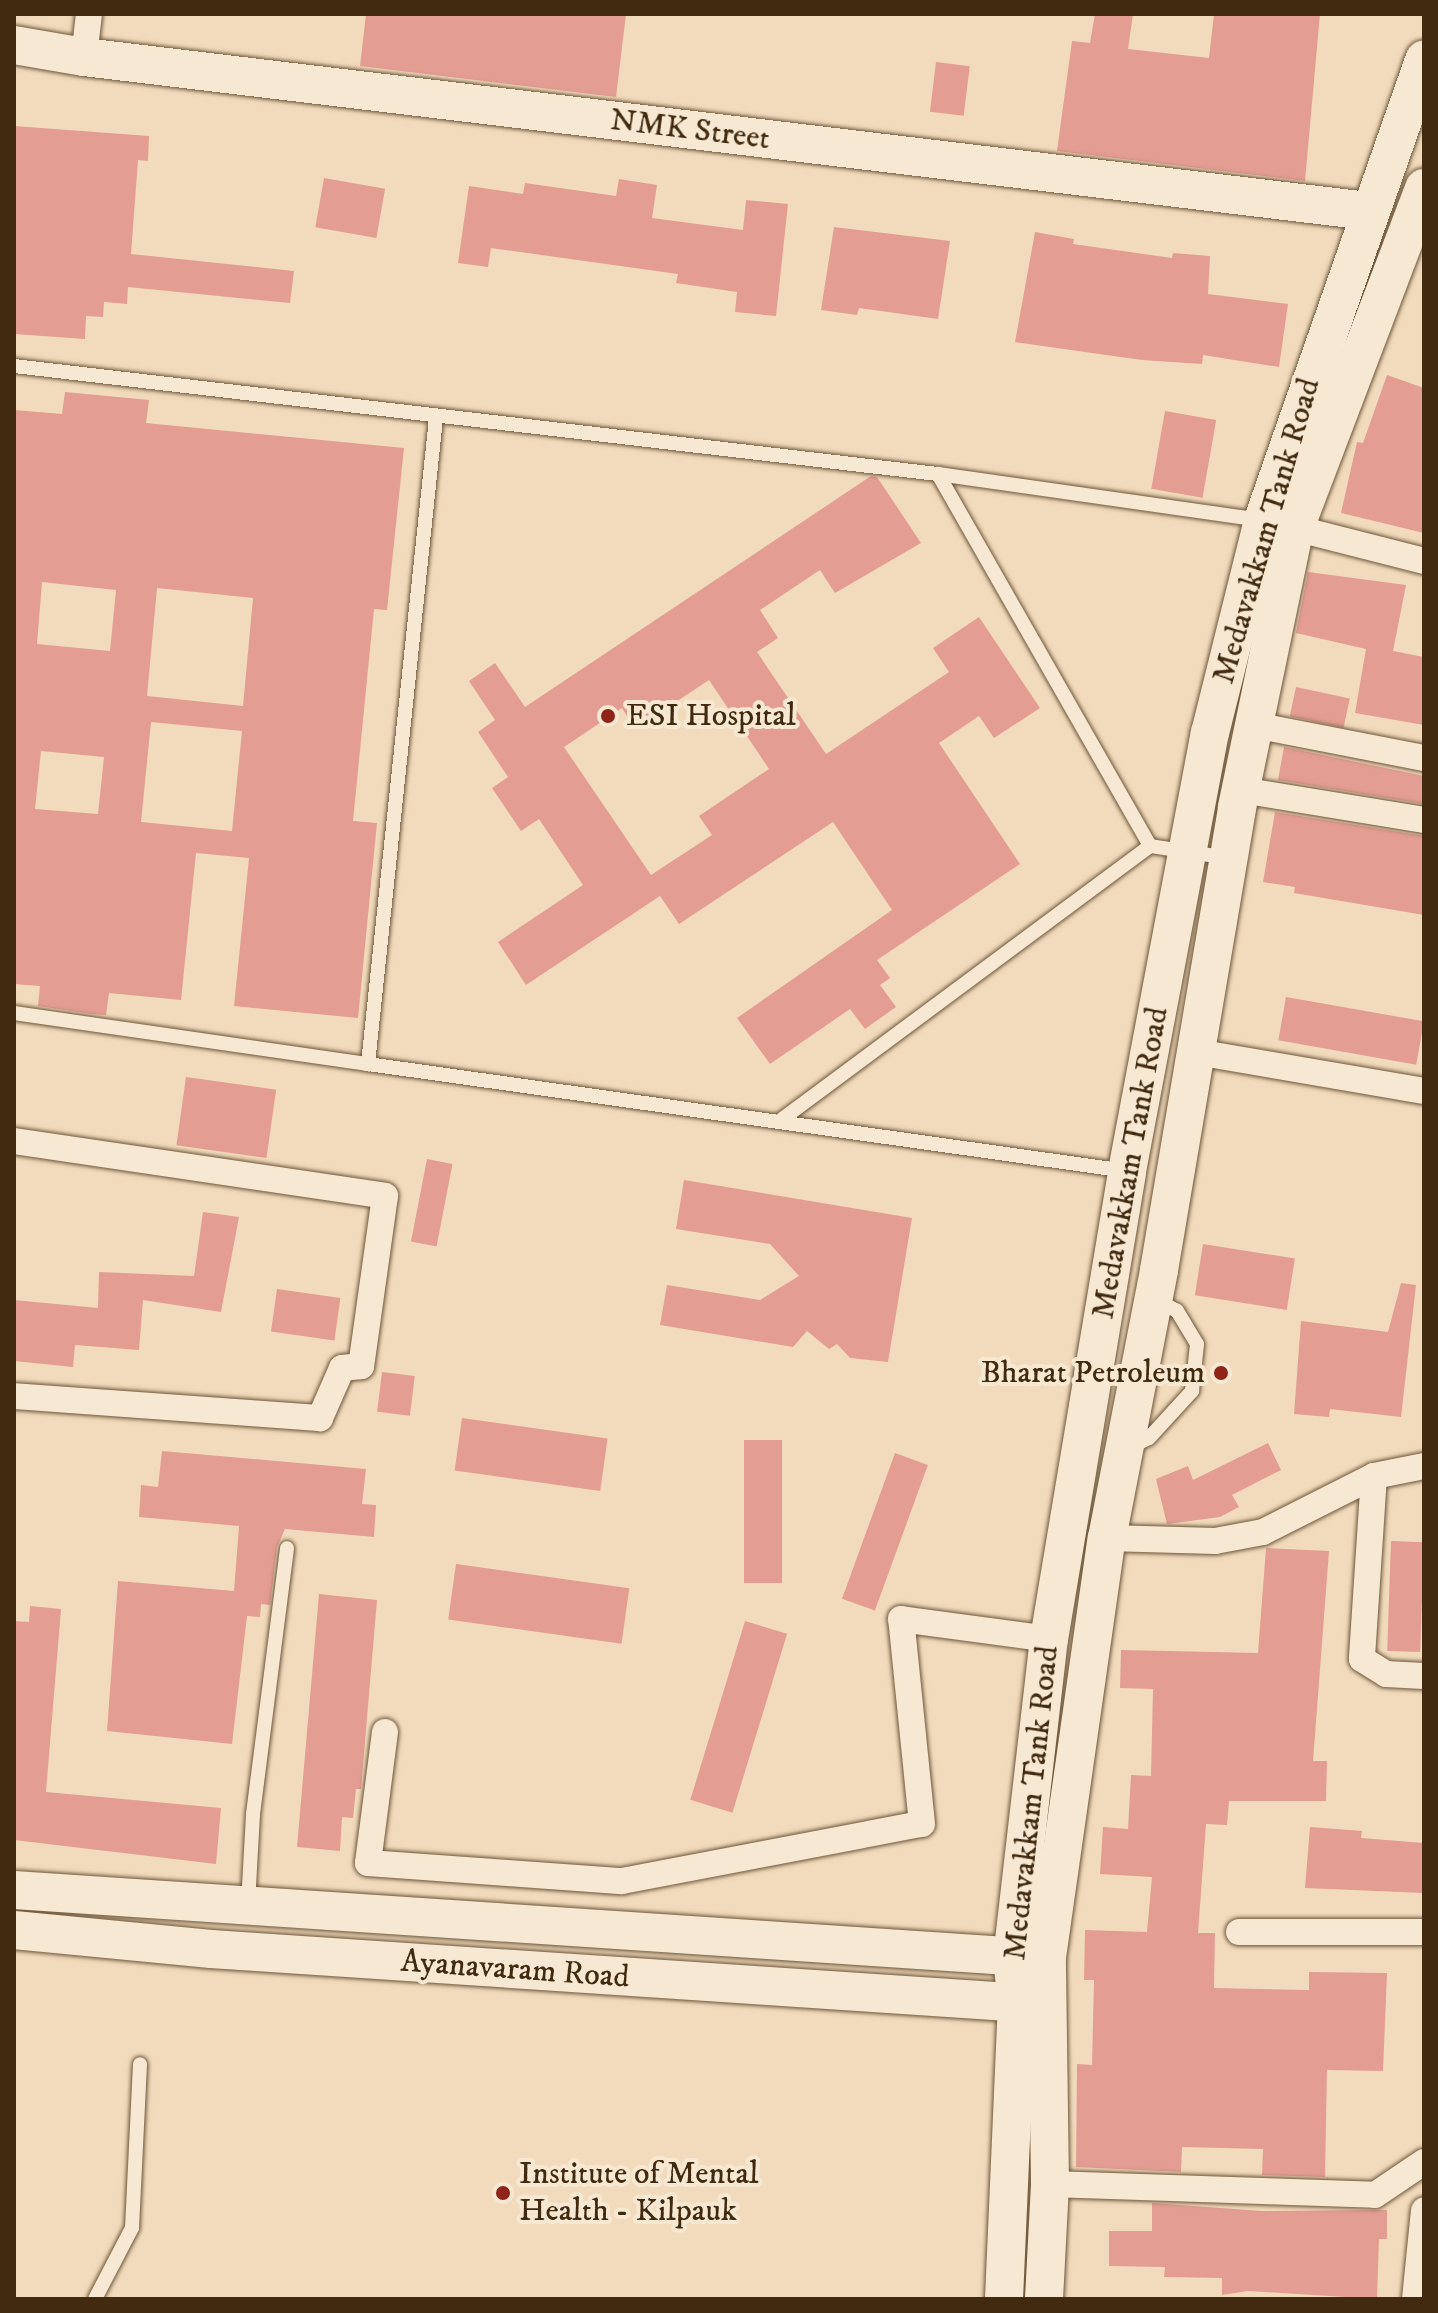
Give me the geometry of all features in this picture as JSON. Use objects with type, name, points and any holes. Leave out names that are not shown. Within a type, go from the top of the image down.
[{"type":"main road","name":"NMK Street","points":[[14,45],[84,57],[1367,211]]},
{"type":"main road","name":"Medavakkam Tank Road","points":[[1044,2299],[1050,2184],[1030,1958],[1049,1639],[1127,1171],[1210,733],[1279,524],[1367,211],[1424,59]]},
{"type":"main road","name":"Medavakkam Tank Road","points":[[1030,1958],[1153,1299],[1228,858],[1254,725],[1279,524],[1424,188]]},
{"type":"main road","name":"Ayanavaram Road","points":[[14,1890],[1030,1958]]},
{"type":"main road","name":"Ayanavaram Road","points":[[14,1930],[227,1950],[1034,2004]]},
{"type":"main road","name":"Medavakkam Tank Road","points":[[1004,2299],[1034,2004]]},
{"type":"street","points":[[84,57],[89,14]]},
{"type":"street","points":[[1279,524],[1424,561]]},
{"type":"street","points":[[1254,725],[1424,758]]},
{"type":"street","points":[[1241,790],[1424,820]]},
{"type":"street","points":[[1196,1052],[1424,1091]]},
{"type":"street","points":[[14,1141],[385,1196],[361,1366],[342,1368],[320,1418],[14,1396]]},
{"type":"street","points":[[1107,1538],[1215,1541],[1263,1532],[1374,1476],[1424,1466]]},
{"type":"street","points":[[1374,1476],[1362,1659],[1386,1674],[1424,1676]]},
{"type":"street","points":[[385,1732],[368,1863],[622,1881],[922,1824],[901,1619],[1049,1639]]},
{"type":"street","points":[[1239,1932],[1424,1932]]},
{"type":"street","points":[[1050,2184],[1375,2195],[1424,2162]]},
{"type":"street","points":[[1415,2299],[1424,2210]]},
{"type":"lane","points":[[14,366],[436,418],[938,474],[1279,524]]},
{"type":"lane","points":[[368,1064],[436,418]]},
{"type":"lane","points":[[938,474],[1150,846]]},
{"type":"lane","points":[[781,1120],[1150,846],[1228,858]]},
{"type":"lane","points":[[14,1013],[1127,1171]]},
{"type":"lane","points":[[1124,1451],[1149,1438],[1192,1391],[1197,1344],[1177,1311],[1153,1299]]},
{"type":"lane","points":[[248,1904],[253,1814],[287,1548]]},
{"type":"lane","points":[[95,2299],[132,2228],[140,2064]]},
{"type":"building","points":[[366,14],[626,14],[616,97],[360,66]]},
{"type":"building","points":[[1095,14],[1133,14],[1128,49],[1209,58],[1214,14],[1320,14],[1305,181],[1057,151],[1072,41],[1090,43]]},
{"type":"building","points":[[936,62],[970,66],[964,116],[930,112]]},
{"type":"building","points":[[14,126],[149,136],[148,161],[138,160],[131,254],[294,271],[290,303],[128,287],[127,304],[104,302],[103,317],[86,316],[85,339],[14,334]]},
{"type":"building","points":[[324,178],[385,189],[376,238],[315,227]]},
{"type":"building","points":[[619,179],[657,185],[652,218],[743,230],[746,200],[788,204],[776,316],[735,312],[737,292],[676,283],[678,274],[491,248],[488,267],[458,263],[469,186],[523,194],[525,183],[616,196]]},
{"type":"building","points":[[834,227],[950,241],[938,319],[859,308],[857,315],[821,310]]},
{"type":"building","points":[[1035,232],[1074,239],[1073,244],[1172,258],[1173,253],[1210,256],[1208,294],[1288,304],[1279,367],[1203,355],[1202,364],[1142,360],[1015,342]]},
{"type":"building","points":[[1387,375],[1424,388],[1424,533],[1341,513],[1357,442],[1363,443]]},
{"type":"building","points":[[65,392],[149,400],[146,423],[404,448],[387,610],[374,609],[353,821],[377,823],[358,1018],[234,1006],[249,858],[196,853],[181,1000],[109,993],[106,1015],[92,1014],[38,1006],[40,986],[14,984],[14,410],[62,414]],"holes":[[[42,582],[116,590],[110,651],[37,644]],[[157,588],[253,598],[243,706],[147,696]],[[151,722],[242,731],[232,831],[141,822]],[[41,751],[104,757],[98,814],[35,809]]]},
{"type":"building","points":[[1165,411],[1216,420],[1202,498],[1151,489]]},
{"type":"building","points":[[871,476],[877,477],[921,543],[835,593],[820,570],[760,610],[778,638],[757,652],[826,754],[949,672],[933,648],[979,617],[1040,708],[994,738],[979,716],[939,743],[1020,864],[877,960],[890,978],[880,985],[896,1007],[865,1029],[850,1009],[770,1064],[737,1018],[892,910],[833,822],[679,924],[660,896],[526,985],[498,942],[583,885],[539,819],[521,831],[492,788],[508,777],[478,732],[495,720],[469,681],[495,663],[525,707]],"holes":[[[709,680],[769,769],[699,816],[712,835],[651,875],[564,747],[622,708],[635,729]]]},
{"type":"building","points":[[1308,572],[1406,585],[1393,651],[1424,657],[1424,725],[1355,713],[1366,649],[1296,633]]},
{"type":"building","points":[[1296,687],[1350,698],[1344,728],[1290,716]]},
{"type":"building","points":[[1284,747],[1424,776],[1424,804],[1278,780]]},
{"type":"building","points":[[1275,812],[1424,836],[1424,915],[1294,893],[1295,887],[1263,882]]},
{"type":"building","points":[[1286,997],[1424,1021],[1416,1065],[1278,1040]]},
{"type":"building","points":[[186,1077],[276,1090],[267,1158],[176,1145]]},
{"type":"building","points":[[427,1159],[453,1164],[436,1246],[411,1241]]},
{"type":"building","points":[[684,1180],[912,1218],[888,1362],[850,1358],[837,1344],[829,1349],[807,1331],[793,1347],[660,1325],[667,1285],[760,1300],[799,1276],[770,1244],[676,1229]]},
{"type":"building","points":[[203,1212],[239,1217],[221,1312],[143,1300],[139,1350],[75,1345],[73,1367],[14,1361],[14,1300],[98,1308],[99,1272],[194,1276]]},
{"type":"building","points":[[1203,1244],[1295,1259],[1287,1310],[1195,1295]]},
{"type":"building","points":[[1401,1283],[1416,1285],[1401,1417],[1330,1409],[1329,1417],[1294,1414],[1301,1321],[1388,1332]]},
{"type":"building","points":[[277,1289],[340,1298],[334,1340],[271,1332]]},
{"type":"building","points":[[382,1372],[415,1376],[410,1416],[377,1412]]},
{"type":"building","points":[[462,1418],[608,1438],[600,1491],[455,1470]]},
{"type":"building","points":[[744,1440],[782,1440],[782,1583],[744,1583]]},
{"type":"building","points":[[1268,1443],[1281,1470],[1232,1495],[1239,1507],[1220,1517],[1167,1524],[1156,1479],[1188,1466],[1193,1480]]},
{"type":"building","points":[[162,1451],[366,1469],[362,1504],[376,1505],[374,1537],[285,1529],[277,1547],[270,1605],[261,1604],[260,1617],[247,1616],[232,1744],[107,1731],[118,1581],[234,1591],[239,1526],[139,1517],[141,1485],[158,1487]]},
{"type":"building","points":[[895,1453],[928,1465],[875,1611],[842,1599]]},
{"type":"building","points":[[1391,1541],[1424,1542],[1420,1652],[1387,1651]]},
{"type":"building","points":[[1266,1548],[1329,1551],[1313,1761],[1327,1761],[1326,1801],[1229,1801],[1227,1825],[1206,1824],[1198,1933],[1215,1933],[1214,1988],[1309,1990],[1309,1972],[1387,1973],[1383,2071],[1327,2070],[1325,2177],[1262,2175],[1263,2149],[1182,2147],[1181,2172],[1076,2167],[1077,2064],[1092,2065],[1094,1980],[1084,1980],[1085,1930],[1147,1932],[1152,1877],[1100,1874],[1103,1827],[1128,1829],[1131,1775],[1151,1776],[1153,1689],[1120,1688],[1121,1650],[1258,1653]]},
{"type":"building","points":[[456,1564],[629,1588],[622,1644],[448,1619]]},
{"type":"building","points":[[319,1594],[377,1600],[361,1789],[356,1789],[353,1818],[342,1817],[340,1851],[297,1847]]},
{"type":"building","points":[[30,1606],[61,1609],[46,1792],[221,1808],[216,1864],[14,1840],[14,1621],[29,1622]]},
{"type":"building","points":[[745,1621],[787,1634],[732,1813],[690,1800]]},
{"type":"building","points":[[1310,1827],[1362,1831],[1361,1838],[1424,1843],[1424,1893],[1305,1888]]},
{"type":"building","points":[[1152,2203],[1262,2211],[1387,2210],[1387,2239],[1379,2239],[1377,2299],[1248,2291],[1222,2295],[1222,2278],[1164,2277],[1165,2267],[1109,2266],[1109,2231],[1152,2231]]},
{"type":"place","name":"ESI Hospital","points":[[608,716]]},
{"type":"place","name":"Bharat Petroleum","points":[[1221,1373]]},
{"type":"place","name":"Institute of Mental Health - Kilpauk","points":[[503,2193]]}]
